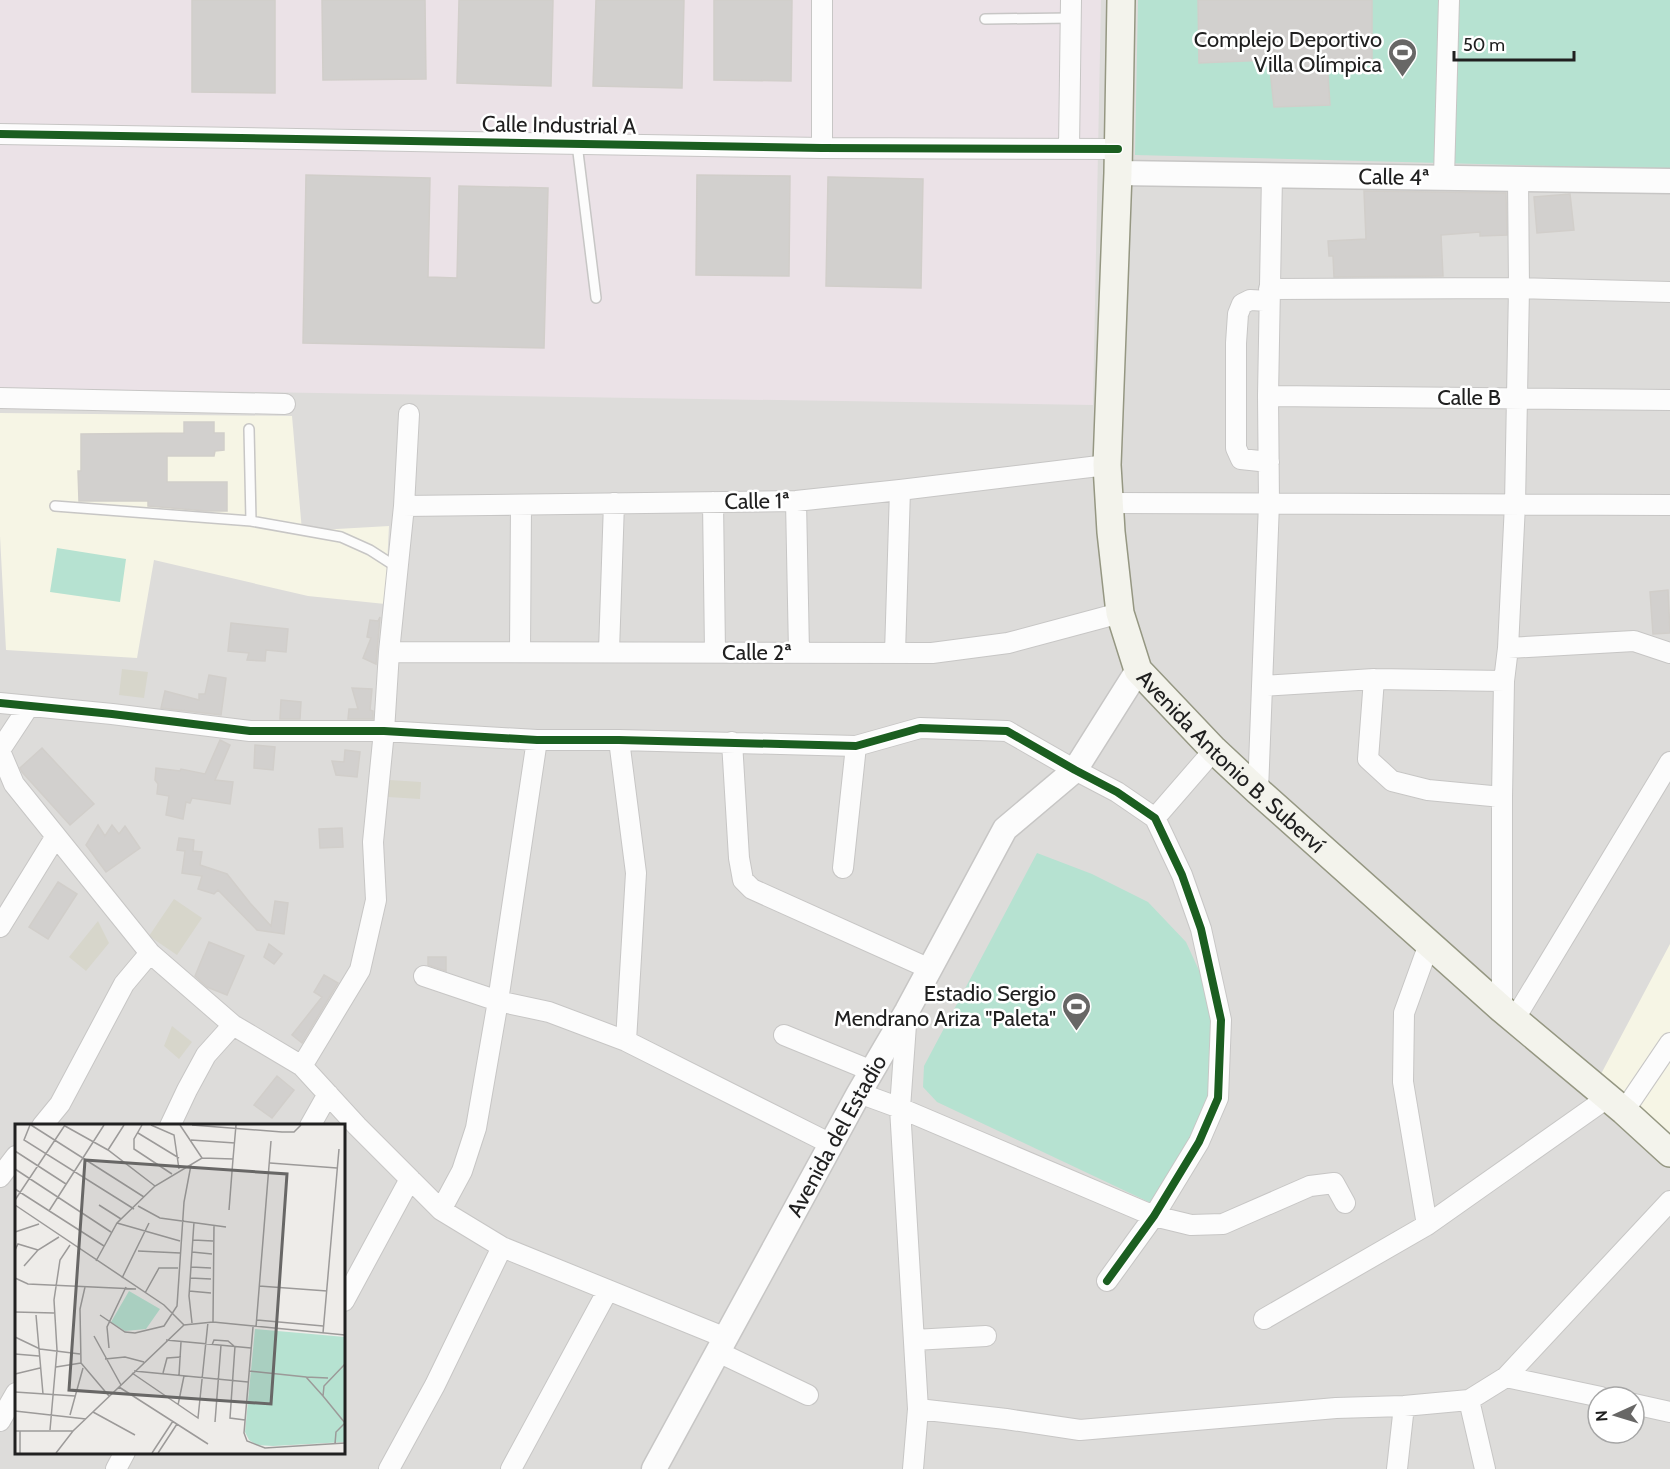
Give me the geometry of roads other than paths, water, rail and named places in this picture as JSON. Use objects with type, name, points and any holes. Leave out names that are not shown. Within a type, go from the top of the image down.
[{"type":"main road","name":"Avenida Antonio B. Suberví","points":[[1120,0],[1118,161],[1107,465],[1111,532],[1120,613],[1138,670],[1214,750],[1258,791],[1508,1015],[1670,1153]]},
{"type":"street","points":[[822,0],[822,148]]},
{"type":"street","points":[[1444,177],[1449,0]]},
{"type":"street","points":[[1068,149],[1071,9]]},
{"type":"street","name":"Calle Industrial A","points":[[0,134],[822,148],[1068,149],[1118,161]]},
{"type":"street","name":"Calle 4ª","points":[[1118,161],[1272,175],[1670,181]]},
{"type":"street","points":[[1258,791],[1269,503],[1268,396],[1272,175]]},
{"type":"street","points":[[1508,1015],[1502,797],[1504,681],[1508,648],[1515,504],[1515,398],[1519,288],[1518,178]]},
{"type":"street","points":[[1269,462],[1241,459],[1236,448],[1238,314],[1242,304],[1250,300],[1269,295],[1519,288],[1670,292]]},
{"type":"street","name":"Calle B","points":[[1268,396],[1670,400]]},
{"type":"street","points":[[0,398],[285,404]]},
{"type":"street","points":[[302,1066],[360,970],[376,900],[373,842],[389,652],[405,507],[409,414]]},
{"type":"street","name":"Calle 1ª","points":[[405,507],[796,501],[1107,465]]},
{"type":"street","points":[[896,653],[900,490]]},
{"type":"street","points":[[796,501],[799,652]]},
{"type":"street","points":[[713,502],[715,652]]},
{"type":"street","points":[[609,651],[614,503]]},
{"type":"street","points":[[1109,503],[1670,504]]},
{"type":"street","points":[[520,652],[521,505]]},
{"type":"street","name":"Calle 2ª","points":[[389,652],[932,653],[1008,643],[1120,613]]},
{"type":"street","points":[[1508,648],[1634,641],[1670,653]]},
{"type":"street","name":"Avenida del Estadio","points":[[654,1469],[1005,829],[1075,771],[1138,670]]},
{"type":"street","points":[[1262,686],[1374,679],[1504,681]]},
{"type":"street","points":[[1374,679],[1368,759],[1392,781],[1428,790],[1502,797]]},
{"type":"street","points":[[0,703],[250,731],[384,731],[537,740],[856,746],[920,728],[1007,731],[1075,771],[1118,792],[1155,818],[1182,875],[1201,930],[1221,1020],[1218,1098],[1199,1142],[1154,1216],[1107,1281]]},
{"type":"street","points":[[29,706],[0,751],[7,785],[56,836],[150,952],[233,1025],[302,1066],[441,1210],[502,1247],[608,1290],[722,1345],[808,1395]]},
{"type":"street","points":[[441,1210],[462,1171],[476,1128],[498,1001],[537,740]]},
{"type":"street","points":[[619,740],[636,873],[626,1041]]},
{"type":"street","points":[[732,742],[739,858],[743,880],[752,889],[930,969]]},
{"type":"street","points":[[843,868],[856,746]]},
{"type":"street","points":[[1155,818],[1214,750]]},
{"type":"street","points":[[1508,1015],[1670,762]]},
{"type":"street","points":[[0,927],[56,836]]},
{"type":"street","points":[[1427,1225],[1403,1082],[1404,1013],[1429,944]]},
{"type":"street","points":[[43,1124],[60,1104],[124,984],[150,952]]},
{"type":"street","points":[[424,976],[498,1001],[549,1012],[626,1041],[831,1144]]},
{"type":"street","points":[[907,1011],[900,1108],[918,1409],[914,1469]]},
{"type":"street","points":[[170,1124],[206,1055],[233,1025]]},
{"type":"street","points":[[784,1035],[872,1071]]},
{"type":"street","points":[[1264,1319],[1427,1225],[1615,1105],[1670,1043]]},
{"type":"street","points":[[859,1093],[900,1108],[1154,1216],[1191,1225],[1223,1224],[1310,1186],[1334,1183],[1346,1203]]},
{"type":"street","points":[[311,1124],[328,1095]]},
{"type":"street","points":[[0,1178],[15,1157]]},
{"type":"street","points":[[345,1299],[410,1179]]},
{"type":"street","points":[[918,1409],[1080,1430],[1336,1408],[1404,1406],[1469,1400],[1506,1377],[1670,1202]]},
{"type":"street","points":[[389,1469],[435,1385],[502,1247]]},
{"type":"street","points":[[511,1469],[608,1290]]},
{"type":"street","points":[[914,1340],[987,1336]]},
{"type":"street","points":[[1506,1377],[1586,1394]]},
{"type":"street","points":[[0,1420],[15,1395]]},
{"type":"street","points":[[1469,1400],[1485,1469]]},
{"type":"street","points":[[1397,1469],[1404,1406]]},
{"type":"street","points":[[1646,1407],[1670,1412]]},
{"type":"street","points":[[116,1469],[124,1454]]},
{"type":"lane","points":[[985,19],[1071,9]]},
{"type":"lane","points":[[577,144],[596,298]]},
{"type":"lane","points":[[249,429],[250,521]]},
{"type":"lane","points":[[55,506],[250,521],[341,537],[370,550],[398,568]]},
{"type":"place","name":"Complejo Deportivo Villa Olímpica","points":[[1403,78]]},
{"type":"place","name":"Estadio Sergio Mendrano Ariza \"Paleta\"","points":[[1077,1032]]}]
